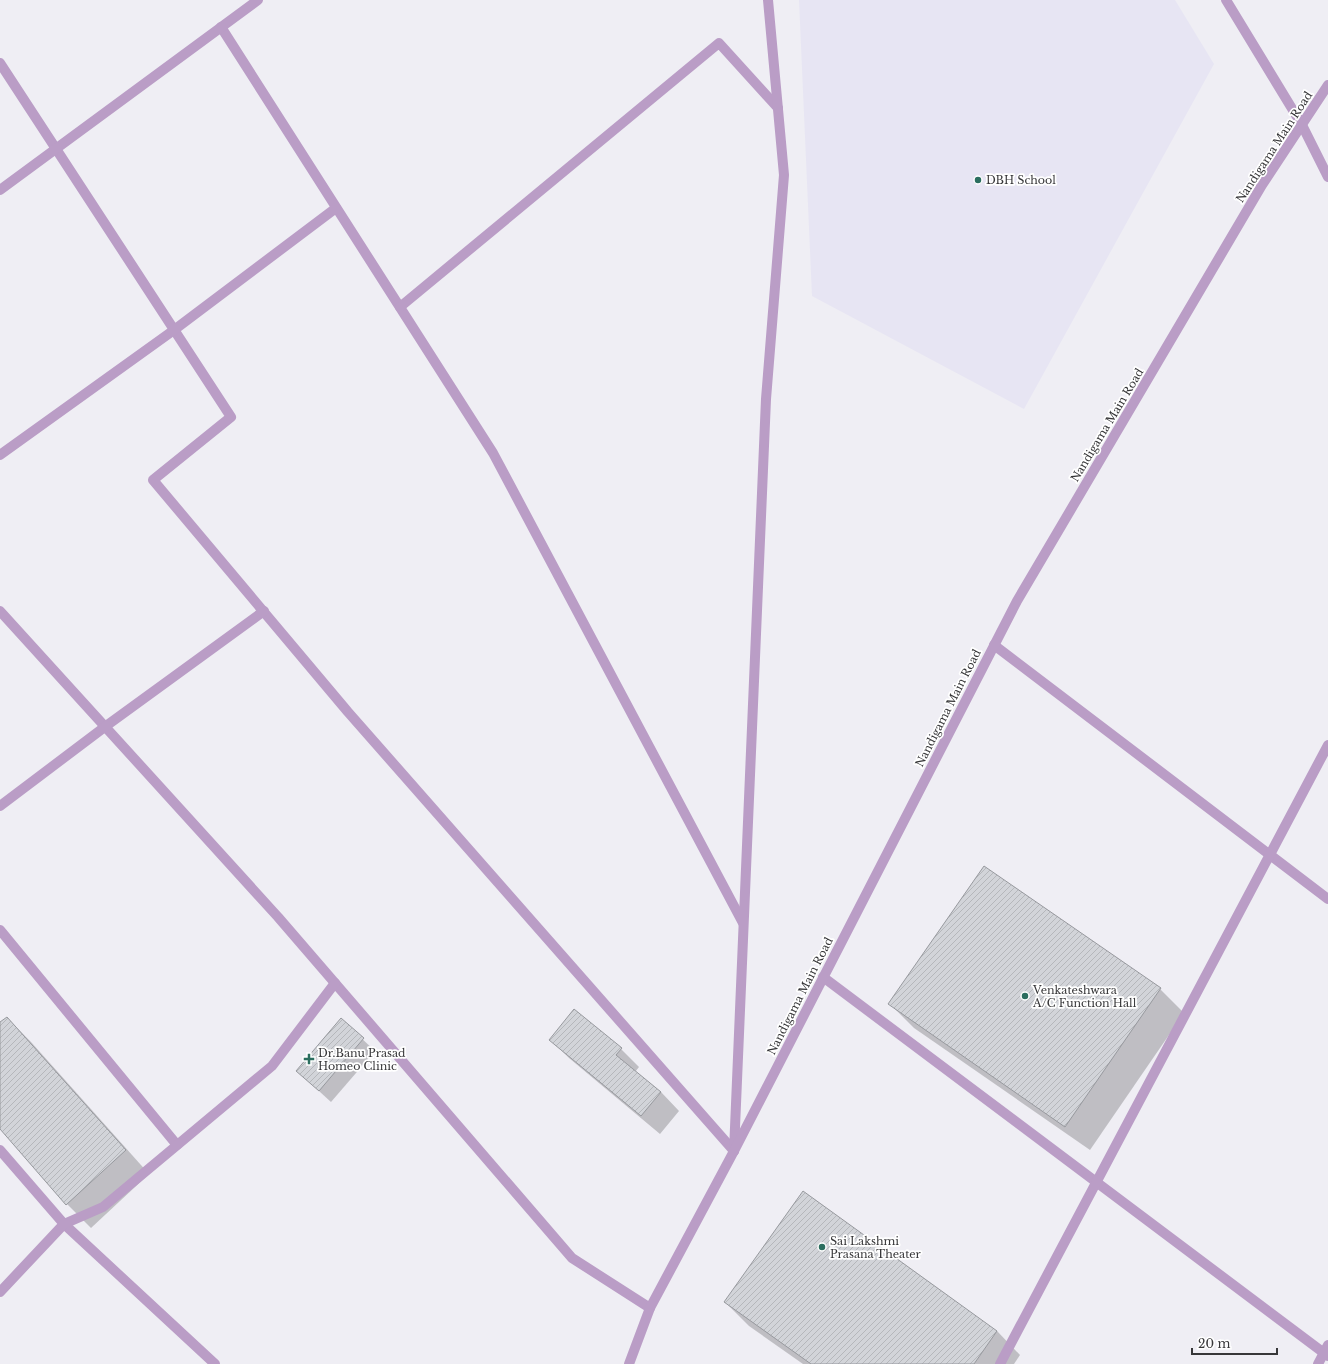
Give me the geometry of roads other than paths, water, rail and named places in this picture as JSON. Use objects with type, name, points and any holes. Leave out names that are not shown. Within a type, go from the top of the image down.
[{"type":"street","points":[[0,190],[258,0]]},
{"type":"street","points":[[734,1150],[766,399],[784,175],[768,0]]},
{"type":"street","points":[[1226,0],[1302,125],[1328,177]]},
{"type":"street","points":[[221,27],[493,453],[744,923]]},
{"type":"street","points":[[400,307],[719,42],[778,108]]},
{"type":"street","points":[[0,64],[231,417],[153,480],[348,712],[734,1150]]},
{"type":"street","name":"Nandigama Main Road","points":[[630,1364],[650,1308],[734,1150],[1016,601],[1258,192],[1328,85]]},
{"type":"street","points":[[0,455],[174,330],[336,208]]},
{"type":"street","points":[[0,611],[278,917],[572,1258],[650,1308]]},
{"type":"street","points":[[0,806],[106,726],[264,611]]},
{"type":"street","points":[[994,645],[1328,899]]},
{"type":"street","points":[[1000,1364],[1328,745]]},
{"type":"street","points":[[0,930],[177,1145]]},
{"type":"street","points":[[823,977],[1326,1352],[1318,1364]]},
{"type":"street","points":[[0,1292],[64,1224],[104,1207],[272,1066],[335,983]]},
{"type":"street","points":[[0,1150],[64,1224],[215,1364]]},
{"type":"place","name":"DBH School","points":[[978,180]]},
{"type":"place","name":"Venkateshwara A/C Function Hall","points":[[1025,996]]},
{"type":"place","name":"Dr.Banu Prasad Homeo Clinic","points":[[309,1059]]},
{"type":"place","name":"Sai Lakshmi Prasana Theater","points":[[822,1247]]}]
